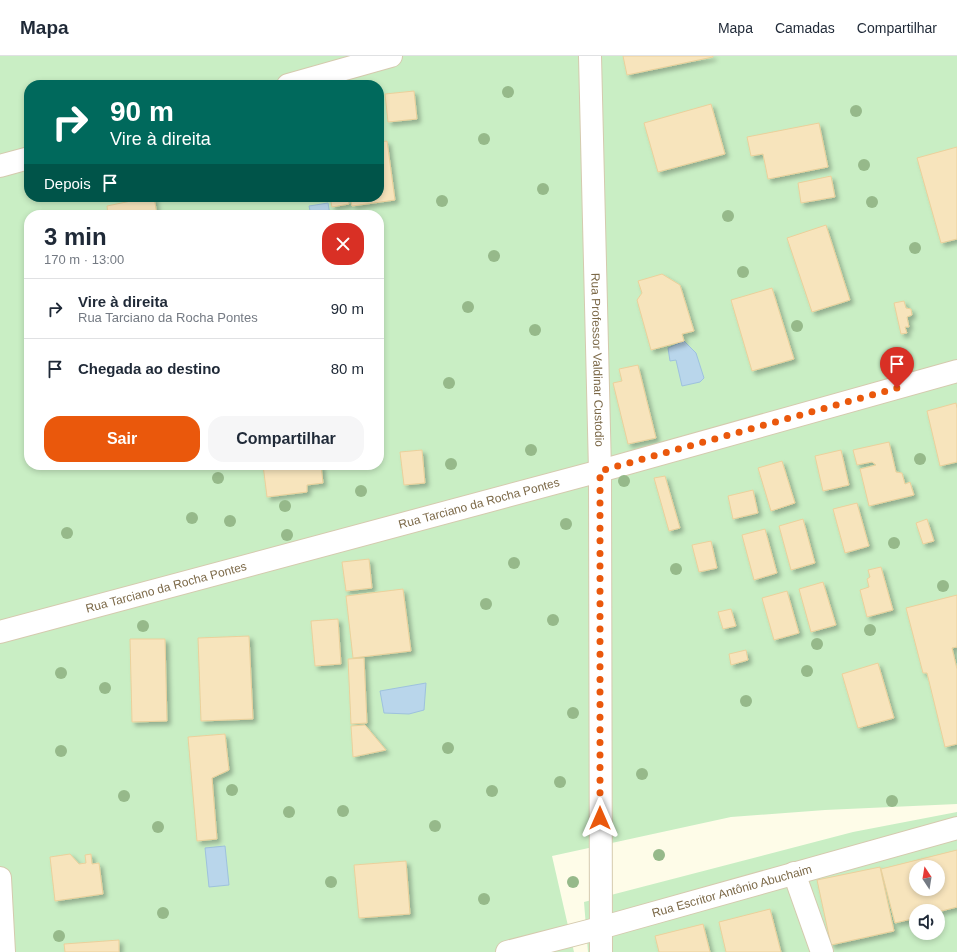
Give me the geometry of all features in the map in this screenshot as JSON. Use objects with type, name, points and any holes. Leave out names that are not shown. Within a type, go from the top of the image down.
[{"type":"street","points":[[306,80],[391,56]]},
{"type":"street","name":"Rua Professor Valdinar Custodio","points":[[590,56],[600,471],[601,952]]},
{"type":"street","points":[[0,166],[24,159]]},
{"type":"street","name":"Rua Tarciano da Rocha Pontes","points":[[0,632],[600,471],[957,371]]},
{"type":"street","name":"Rua Escritor Antônio Abuchaim","points":[[507,952],[600,928],[957,828]]},
{"type":"street","points":[[794,873],[822,952]]},
{"type":"street","points":[[0,878],[4,952]]},
{"type":"green space","points":[[0,56],[957,56],[957,804],[825,810],[731,817],[552,856],[574,952],[0,952]]},
{"type":"green space","points":[[957,812],[957,952],[588,952],[584,902],[853,832]]},
{"type":"water","points":[[328,203],[329,210],[310,210],[309,206]]},
{"type":"water","points":[[684,341],[696,353],[704,378],[700,382],[682,386],[676,360],[670,361],[668,348]]},
{"type":"water","points":[[426,683],[424,710],[409,714],[384,713],[380,691]]},
{"type":"water","points":[[225,846],[229,885],[209,887],[205,848]]},
{"type":"building","points":[[623,56],[713,56],[713,57],[627,75]]},
{"type":"building","points":[[414,91],[417,119],[388,122],[385,94]]},
{"type":"building","points":[[711,104],[725,154],[658,172],[644,123]]},
{"type":"building","points":[[819,123],[828,167],[768,179],[763,154],[751,156],[747,137]]},
{"type":"building","points":[[384,141],[387,141],[395,200],[384,202]]},
{"type":"building","points":[[957,147],[957,239],[941,243],[917,158]]},
{"type":"building","points":[[831,176],[835,197],[801,203],[798,183]]},
{"type":"building","points":[[126,202],[155,202],[156,210],[107,210],[107,206]]},
{"type":"building","points":[[331,202],[349,202],[349,204],[332,207]]},
{"type":"building","points":[[351,202],[381,202],[352,206]]},
{"type":"building","points":[[826,225],[850,300],[812,312],[787,238]]},
{"type":"building","points":[[662,274],[680,285],[694,331],[682,334],[684,341],[651,350],[637,300],[642,293],[638,281]]},
{"type":"building","points":[[772,288],[794,359],[752,371],[731,300]]},
{"type":"building","points":[[904,301],[906,308],[911,309],[912,315],[907,317],[909,327],[905,327],[907,333],[901,334],[894,303]]},
{"type":"building","points":[[638,365],[656,438],[628,444],[613,383],[622,381],[619,369]]},
{"type":"building","points":[[956,403],[957,462],[940,466],[927,411]]},
{"type":"building","points":[[889,442],[896,472],[902,473],[905,484],[910,482],[914,495],[869,506],[860,469],[876,465],[872,462],[857,465],[853,450]]},
{"type":"building","points":[[422,450],[425,483],[404,485],[400,452]]},
{"type":"building","points":[[841,450],[849,485],[823,491],[815,456]]},
{"type":"building","points":[[782,461],[795,503],[771,511],[758,468]]},
{"type":"building","points":[[264,470],[322,470],[323,483],[307,485],[307,492],[267,497]]},
{"type":"building","points":[[665,476],[680,528],[669,531],[654,478]]},
{"type":"building","points":[[753,490],[758,513],[733,519],[728,496]]},
{"type":"building","points":[[857,503],[869,546],[845,553],[833,509]]},
{"type":"building","points":[[803,519],[815,563],[791,570],[779,526]]},
{"type":"building","points":[[927,519],[934,541],[923,544],[916,523]]},
{"type":"building","points":[[765,529],[777,573],[754,580],[742,535]]},
{"type":"building","points":[[711,541],[717,568],[699,572],[692,545]]},
{"type":"building","points":[[369,559],[372,588],[346,591],[342,562]]},
{"type":"building","points":[[881,567],[893,610],[867,617],[860,590],[869,587],[867,579],[870,577],[868,570]]},
{"type":"building","points":[[823,582],[836,625],[811,632],[799,589]]},
{"type":"building","points":[[403,589],[411,651],[353,658],[346,596]]},
{"type":"building","points":[[787,591],[799,633],[774,640],[762,598]]},
{"type":"building","points":[[957,595],[957,647],[952,648],[957,669],[957,744],[945,747],[927,673],[923,673],[906,608]]},
{"type":"building","points":[[731,609],[736,626],[723,629],[718,612]]},
{"type":"building","points":[[338,619],[341,664],[315,666],[311,621]]},
{"type":"building","points":[[249,636],[253,719],[201,721],[198,638]]},
{"type":"building","points":[[130,639],[165,639],[167,721],[132,722]]},
{"type":"building","points":[[746,650],[748,660],[731,665],[729,654]]},
{"type":"building","points":[[364,658],[367,723],[351,724],[348,659]]},
{"type":"building","points":[[878,663],[894,718],[858,728],[842,674]]},
{"type":"building","points":[[365,725],[386,750],[353,757],[351,726]]},
{"type":"building","points":[[225,734],[229,770],[212,778],[217,839],[197,841],[188,737]]},
{"type":"building","points":[[957,850],[957,907],[945,910],[945,904],[909,904],[909,920],[895,923],[881,869],[909,862],[909,896],[945,896],[945,860],[917,860]]},
{"type":"building","points":[[70,854],[79,864],[86,863],[85,855],[91,854],[92,864],[99,863],[103,894],[55,901],[50,857]]},
{"type":"building","points":[[406,861],[410,914],[359,918],[354,865]]},
{"type":"building","points":[[880,867],[894,931],[831,945],[817,880]]},
{"type":"building","points":[[770,909],[781,952],[726,952],[719,922]]},
{"type":"building","points":[[703,924],[710,952],[659,952],[655,936]]},
{"type":"building","points":[[119,940],[119,952],[65,952],[64,944]]},
{"type":"route","points":[[600,818],[600,471],[897,388]]}]
